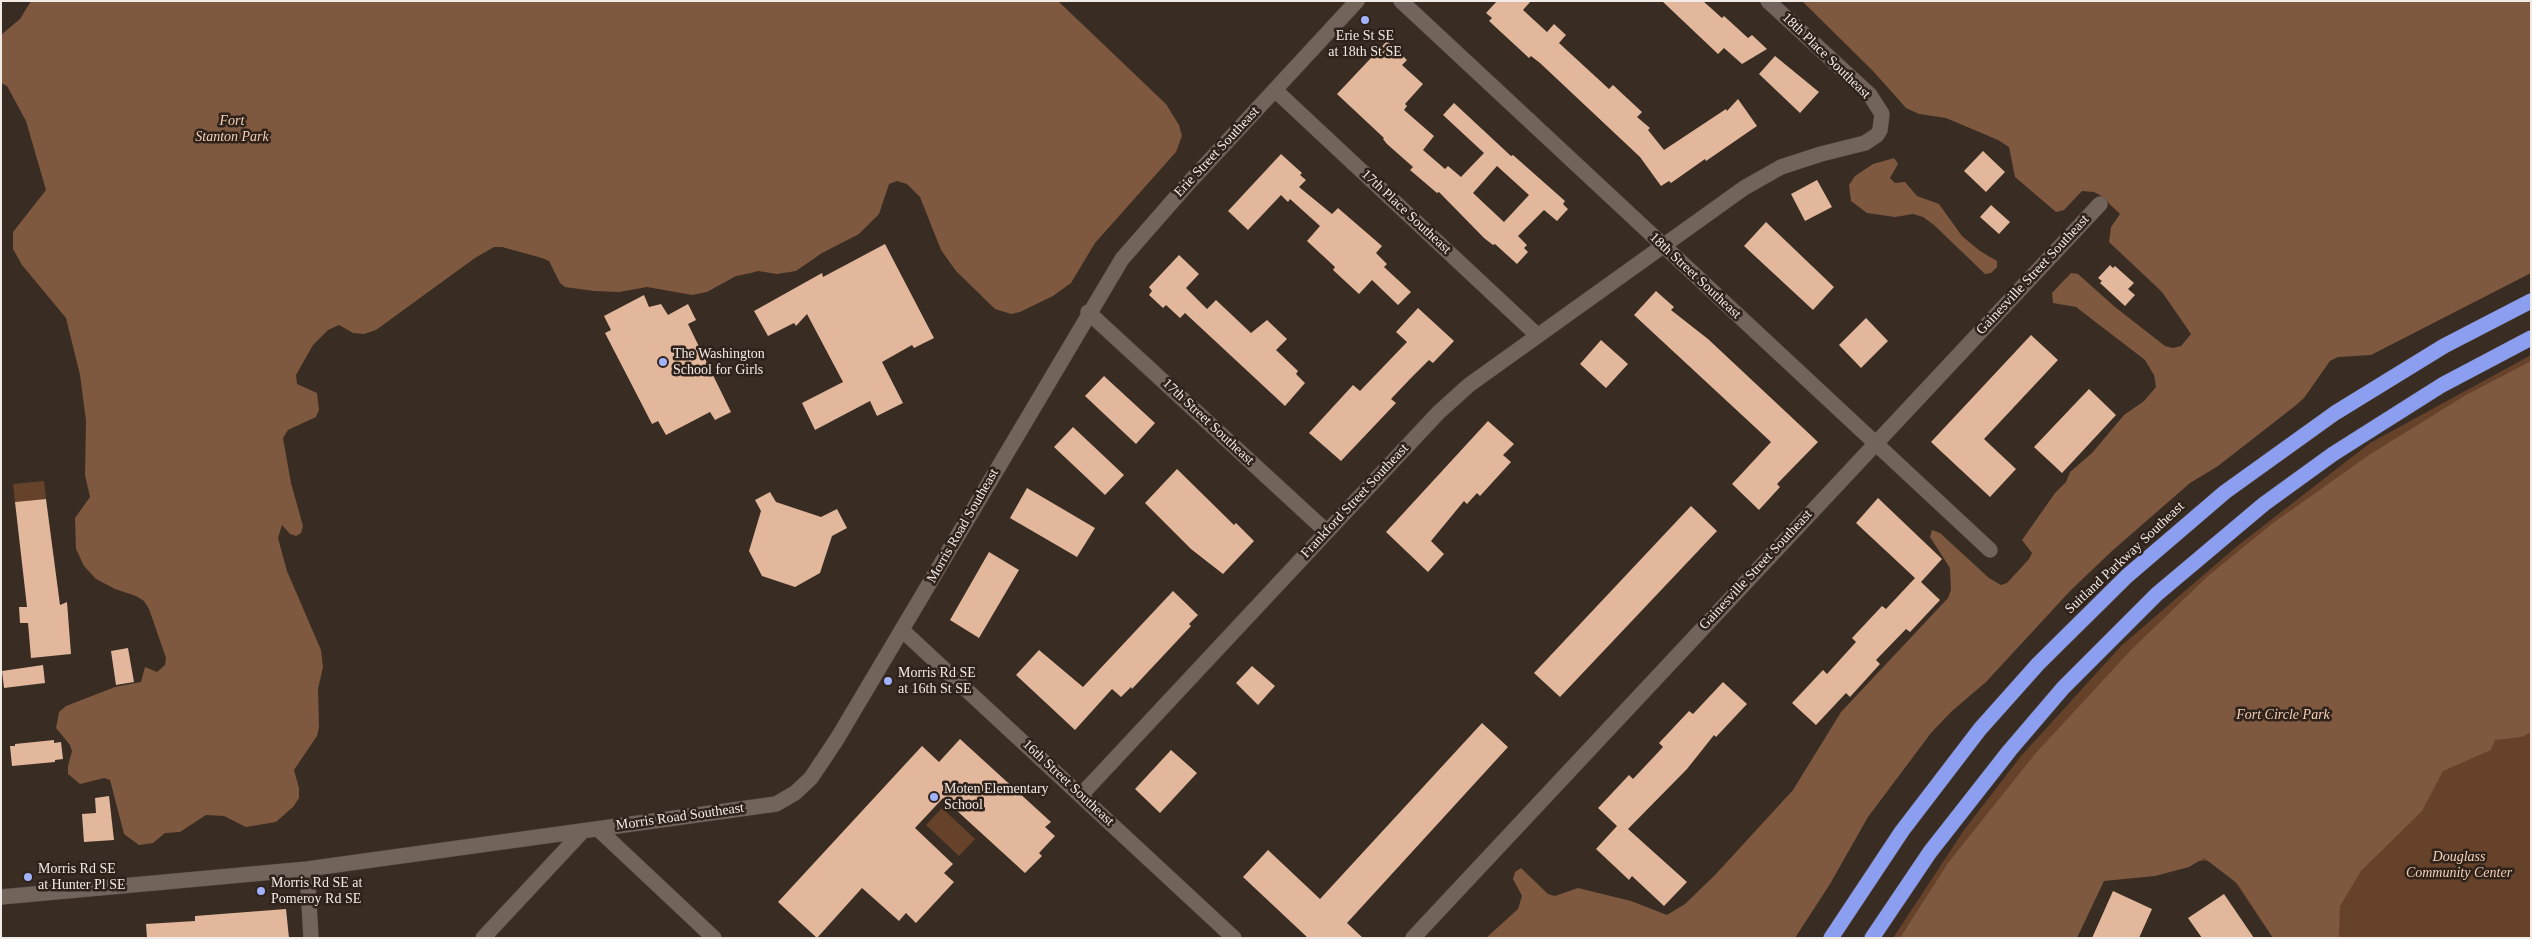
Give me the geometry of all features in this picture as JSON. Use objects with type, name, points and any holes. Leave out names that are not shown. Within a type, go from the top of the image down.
[{"type":"highway","name":"Suitland Parkway Southeast","points":[[1832,938],[1902,831],[1980,729],[2038,664],[2126,576],[2225,492],[2335,413],[2444,346],[2531,301]]},
{"type":"highway","points":[[1872,938],[1930,852],[2004,757],[2063,688],[2157,594],[2256,510],[2333,454],[2442,385],[2531,338]]},
{"type":"street","name":"Erie Street Southeast","points":[[1088,312],[1109,276],[1136,242],[1357,1]]},
{"type":"street","name":"18th Street Southeast","points":[[1401,1],[1990,550]]},
{"type":"street","name":"18th Place Southeast","points":[[1663,246],[1726,200],[1781,167],[1871,140],[1880,130],[1882,114],[1870,95],[1768,1]]},
{"type":"street","name":"17th Place Southeast","points":[[1275,90],[1538,335]]},
{"type":"street","name":"Gainesville Street Southeast","points":[[1413,938],[1875,442],[2100,204]]},
{"type":"street","name":"Frankford Street Southeast","points":[[1081,795],[1438,413],[1469,385],[1663,246]]},
{"type":"street","name":"17th Street Southeast","points":[[1088,312],[1327,532]]},
{"type":"street","name":"Morris Road Southeast","points":[[1,898],[307,869],[776,804],[795,793],[817,770],[902,630],[1088,312]]},
{"type":"street","name":"16th Street Southeast","points":[[902,630],[1234,938]]},
{"type":"street","points":[[598,829],[714,938]]},
{"type":"street","points":[[483,938],[582,832]]},
{"type":"street","points":[[307,869],[312,938]]},
{"type":"green space","name":"Fort Stanton Park","points":[[31,1],[1058,1],[1166,104],[1179,125],[1182,136],[1176,152],[1095,243],[1071,283],[1053,296],[1020,312],[1011,314],[995,309],[956,271],[941,250],[920,197],[907,184],[897,181],[889,184],[879,214],[859,234],[822,253],[796,271],[777,274],[758,271],[736,276],[707,292],[692,295],[647,287],[619,292],[594,291],[565,287],[560,283],[549,261],[502,247],[494,247],[475,258],[376,330],[364,334],[353,333],[339,325],[328,330],[313,345],[296,375],[297,384],[317,393],[319,410],[316,417],[288,430],[283,438],[291,483],[303,526],[301,533],[296,536],[290,534],[282,525],[278,538],[287,571],[321,650],[323,667],[318,689],[319,727],[317,736],[294,770],[299,788],[299,798],[293,807],[276,822],[246,827],[224,816],[206,815],[180,832],[165,833],[153,843],[139,845],[124,834],[110,780],[104,778],[80,784],[68,774],[72,751],[70,745],[56,728],[59,712],[66,706],[115,687],[141,682],[145,667],[157,672],[165,665],[166,658],[149,609],[144,601],[96,579],[84,566],[76,549],[75,518],[90,497],[85,475],[86,421],[80,375],[66,318],[22,265],[13,249],[13,232],[46,190],[26,121],[7,86],[1,83],[1,35],[20,19]]},
{"type":"green space","points":[[1802,1],[2531,1],[2531,273],[2371,355],[2338,357],[2330,361],[2304,398],[2295,406],[2218,466],[2190,483],[2112,551],[2071,590],[1986,682],[1952,711],[1931,733],[1868,817],[1830,884],[1795,938],[1486,938],[1518,909],[1522,896],[1513,879],[1515,872],[1521,868],[1548,894],[1555,896],[1578,888],[1631,901],[1667,915],[1685,904],[1715,875],[1793,790],[1841,712],[1948,598],[1951,590],[1950,568],[1930,537],[1932,530],[1940,533],[1989,578],[2001,585],[2007,583],[2029,559],[2032,553],[2022,540],[2055,493],[2066,482],[2070,472],[2092,453],[2124,415],[2144,401],[2156,387],[2154,375],[2145,360],[2076,307],[2053,303],[2052,293],[2071,273],[2078,274],[2115,307],[2165,346],[2173,348],[2181,346],[2191,334],[2162,292],[2109,242],[2111,227],[2120,214],[2100,195],[2094,192],[2082,191],[2064,210],[2056,212],[2015,177],[2009,147],[1998,140],[1946,118],[1919,114],[1906,108],[1873,71]]},
{"type":"green space","points":[[1894,158],[1898,164],[1890,178],[1895,183],[1905,182],[1917,196],[1939,204],[1962,236],[1980,251],[1997,261],[1997,267],[1991,273],[1985,274],[1934,225],[1923,217],[1913,214],[1895,217],[1867,213],[1851,201],[1849,185],[1855,176],[1873,164]]},
{"type":"green space","name":"Fort Circle Park","points":[[2531,355],[2531,938],[2273,938],[2220,860],[2099,867],[2068,938],[1893,938],[1964,830],[2021,756],[2121,646],[2236,547],[2370,443]]},
{"type":"green space","name":"Fort Circle Park","points":[[2531,361],[2531,732],[2522,737],[2495,740],[2491,750],[2443,771],[2422,811],[2361,871],[2340,906],[2339,938],[2273,938],[2238,884],[2204,858],[2189,867],[2155,876],[2104,881],[2077,938],[1900,938],[1948,863],[2035,754],[2131,650],[2208,576],[2273,523],[2369,455],[2466,395]]},
{"type":"green space","points":[[44,481],[46,499],[15,502],[13,484]]},
{"type":"green space","points":[[942,808],[975,839],[959,856],[926,825]]},
{"type":"building","points":[[1497,1],[1531,1],[1523,10],[1547,32],[1554,24],[1566,35],[1559,43],[1609,89],[1613,85],[1642,112],[1637,117],[1650,128],[1648,130],[1664,150],[1726,109],[1727,111],[1738,99],[1757,126],[1671,183],[1669,181],[1661,186],[1640,157],[1540,63],[1531,56],[1529,58],[1489,21],[1492,18],[1486,13]]},
{"type":"building","points":[[1662,1],[1703,1],[1722,18],[1724,16],[1748,38],[1752,35],[1767,49],[1742,64],[1724,48],[1718,54]]},
{"type":"building","points":[[1387,41],[1407,60],[1402,65],[1423,84],[1405,104],[1407,106],[1404,110],[1434,136],[1423,150],[1445,169],[1448,166],[1461,177],[1484,153],[1443,115],[1454,103],[1511,156],[1513,155],[1565,201],[1563,204],[1568,209],[1557,221],[1544,210],[1518,236],[1527,245],[1524,248],[1528,252],[1517,264],[1495,244],[1493,245],[1484,238],[1439,192],[1437,193],[1410,170],[1413,167],[1337,94]],"holes":[[[1497,166],[1529,195],[1504,222],[1473,193]]]},
{"type":"building","points":[[1775,56],[1819,92],[1800,113],[1759,74]]},
{"type":"building","points":[[1983,151],[2005,172],[1986,192],[1964,171]]},
{"type":"building","points":[[1281,154],[1302,173],[1300,175],[1306,180],[1299,187],[1332,214],[1338,208],[1382,246],[1376,253],[1387,264],[1384,267],[1411,292],[1398,305],[1372,280],[1359,294],[1333,270],[1335,267],[1307,241],[1320,226],[1290,199],[1288,202],[1281,195],[1248,230],[1228,211]]},
{"type":"building","points":[[1817,180],[1832,207],[1805,221],[1791,194]]},
{"type":"building","points":[[1991,205],[2010,222],[1999,234],[1980,217]]},
{"type":"building","points":[[1766,222],[1834,287],[1813,310],[1744,246]]},
{"type":"building","points":[[885,244],[934,338],[914,348],[912,345],[882,362],[903,403],[877,416],[870,401],[815,430],[802,403],[843,382],[807,314],[796,326],[794,323],[768,336],[754,311],[822,273],[823,277]]},
{"type":"building","points":[[1179,255],[1199,274],[1186,288],[1207,309],[1216,300],[1251,333],[1267,320],[1287,339],[1276,350],[1298,371],[1296,374],[1305,383],[1285,406],[1185,313],[1180,318],[1166,305],[1163,308],[1149,295],[1152,291],[1149,287]]},
{"type":"building","points":[[2110,265],[2113,268],[2115,266],[2134,283],[2128,289],[2135,295],[2125,306],[2100,283],[2102,281],[2098,278]]},
{"type":"building","points":[[1656,291],[1674,307],[1671,310],[1708,339],[1818,442],[1777,484],[1780,487],[1759,510],[1732,484],[1771,442],[1634,315]]},
{"type":"building","name":"The Washington School for Girls","points":[[644,295],[649,307],[661,304],[668,315],[688,304],[696,320],[688,324],[731,412],[715,420],[710,412],[666,435],[658,421],[652,424],[605,333],[611,330],[604,316]]},
{"type":"building","points":[[1418,308],[1454,341],[1433,363],[1429,360],[1391,399],[1396,403],[1341,461],[1309,433],[1353,385],[1360,391],[1407,342],[1396,332]]},
{"type":"building","points":[[1866,318],[1888,341],[1861,368],[1839,345]]},
{"type":"building","points":[[2031,335],[2058,360],[1984,439],[2016,469],[1990,497],[1931,442]]},
{"type":"building","points":[[1601,340],[1628,364],[1606,388],[1580,364]]},
{"type":"building","points":[[1104,376],[1155,423],[1136,444],[1085,396]]},
{"type":"building","points":[[2089,389],[2116,415],[2062,473],[2034,447]]},
{"type":"building","points":[[1488,421],[1514,444],[1503,455],[1511,462],[1480,496],[1477,493],[1467,504],[1464,501],[1431,541],[1444,554],[1428,572],[1386,532]]},
{"type":"building","points":[[1073,427],[1124,475],[1105,495],[1054,447]]},
{"type":"building","points":[[1177,469],[1234,525],[1236,523],[1254,541],[1223,574],[1191,549],[1145,503]]},
{"type":"building","points":[[1027,488],[1095,528],[1077,557],[1010,518]]},
{"type":"building","points":[[770,492],[776,502],[821,517],[837,509],[847,528],[832,536],[820,573],[795,587],[762,576],[749,551],[761,511],[755,500]]},
{"type":"building","points":[[1878,498],[1942,559],[1921,582],[1940,600],[1910,632],[1906,629],[1876,660],[1880,664],[1850,697],[1846,693],[1816,725],[1792,703],[1823,670],[1827,674],[1856,642],[1852,638],[1882,606],[1886,609],[1915,578],[1856,523]]},
{"type":"building","points":[[46,499],[60,605],[67,602],[71,654],[31,658],[28,623],[20,623],[19,607],[27,607],[15,502]]},
{"type":"building","points":[[1691,506],[1717,531],[1560,697],[1534,673]]},
{"type":"building","points":[[989,552],[1019,570],[979,638],[950,620]]},
{"type":"building","points":[[1173,591],[1198,615],[1189,624],[1191,626],[1132,689],[1131,687],[1121,697],[1112,689],[1075,730],[1016,675],[1039,650],[1083,687]]},
{"type":"building","points":[[128,648],[134,682],[116,685],[111,651]]},
{"type":"building","points":[[43,665],[45,683],[4,688],[2,671]]},
{"type":"building","points":[[1252,666],[1275,686],[1258,705],[1236,683]]},
{"type":"building","points":[[1723,682],[1747,704],[1716,737],[1714,735],[1687,769],[1628,829],[1687,882],[1664,906],[1632,876],[1629,880],[1596,849],[1617,826],[1598,808],[1629,775],[1633,779],[1663,747],[1659,743],[1689,711],[1693,714]]},
{"type":"building","points":[[1482,723],[1508,747],[1347,923],[1363,938],[1308,938],[1243,877],[1268,850],[1320,899]]},
{"type":"building","points":[[960,739],[1051,822],[1045,827],[1055,836],[1039,853],[1042,856],[1025,873],[943,798],[915,828],[953,864],[944,873],[954,882],[916,923],[906,913],[899,921],[862,888],[817,938],[778,902],[922,746],[939,762]]},
{"type":"building","points":[[54,740],[54,743],[61,742],[63,759],[55,760],[55,762],[12,766],[10,746]]},
{"type":"building","points":[[1171,750],[1197,773],[1160,813],[1135,789]]},
{"type":"building","points":[[109,796],[114,840],[84,842],[82,814],[96,813],[95,798]]},
{"type":"building","points":[[2113,891],[2152,909],[2139,938],[2092,938]]},
{"type":"building","points":[[2224,894],[2254,938],[2202,938],[2188,918]]},
{"type":"building","points":[[286,909],[289,938],[147,938],[146,924],[195,921],[195,916]]},
{"type":"place","name":"Erie St SE at 18th St SE","points":[[1365,20]]},
{"type":"place","name":"The Washington School for Girls","points":[[663,362]]},
{"type":"place","name":"Morris Rd SE at 16th St SE","points":[[888,681]]},
{"type":"place","name":"Moten Elementary School","points":[[934,797]]},
{"type":"place","name":"Morris Rd SE at Hunter Pl SE","points":[[28,877]]},
{"type":"place","name":"Morris Rd SE at Pomeroy Rd SE","points":[[261,891]]},
{"type":"park label","name":"Douglass Community Center","points":[[2459,866]]}]
